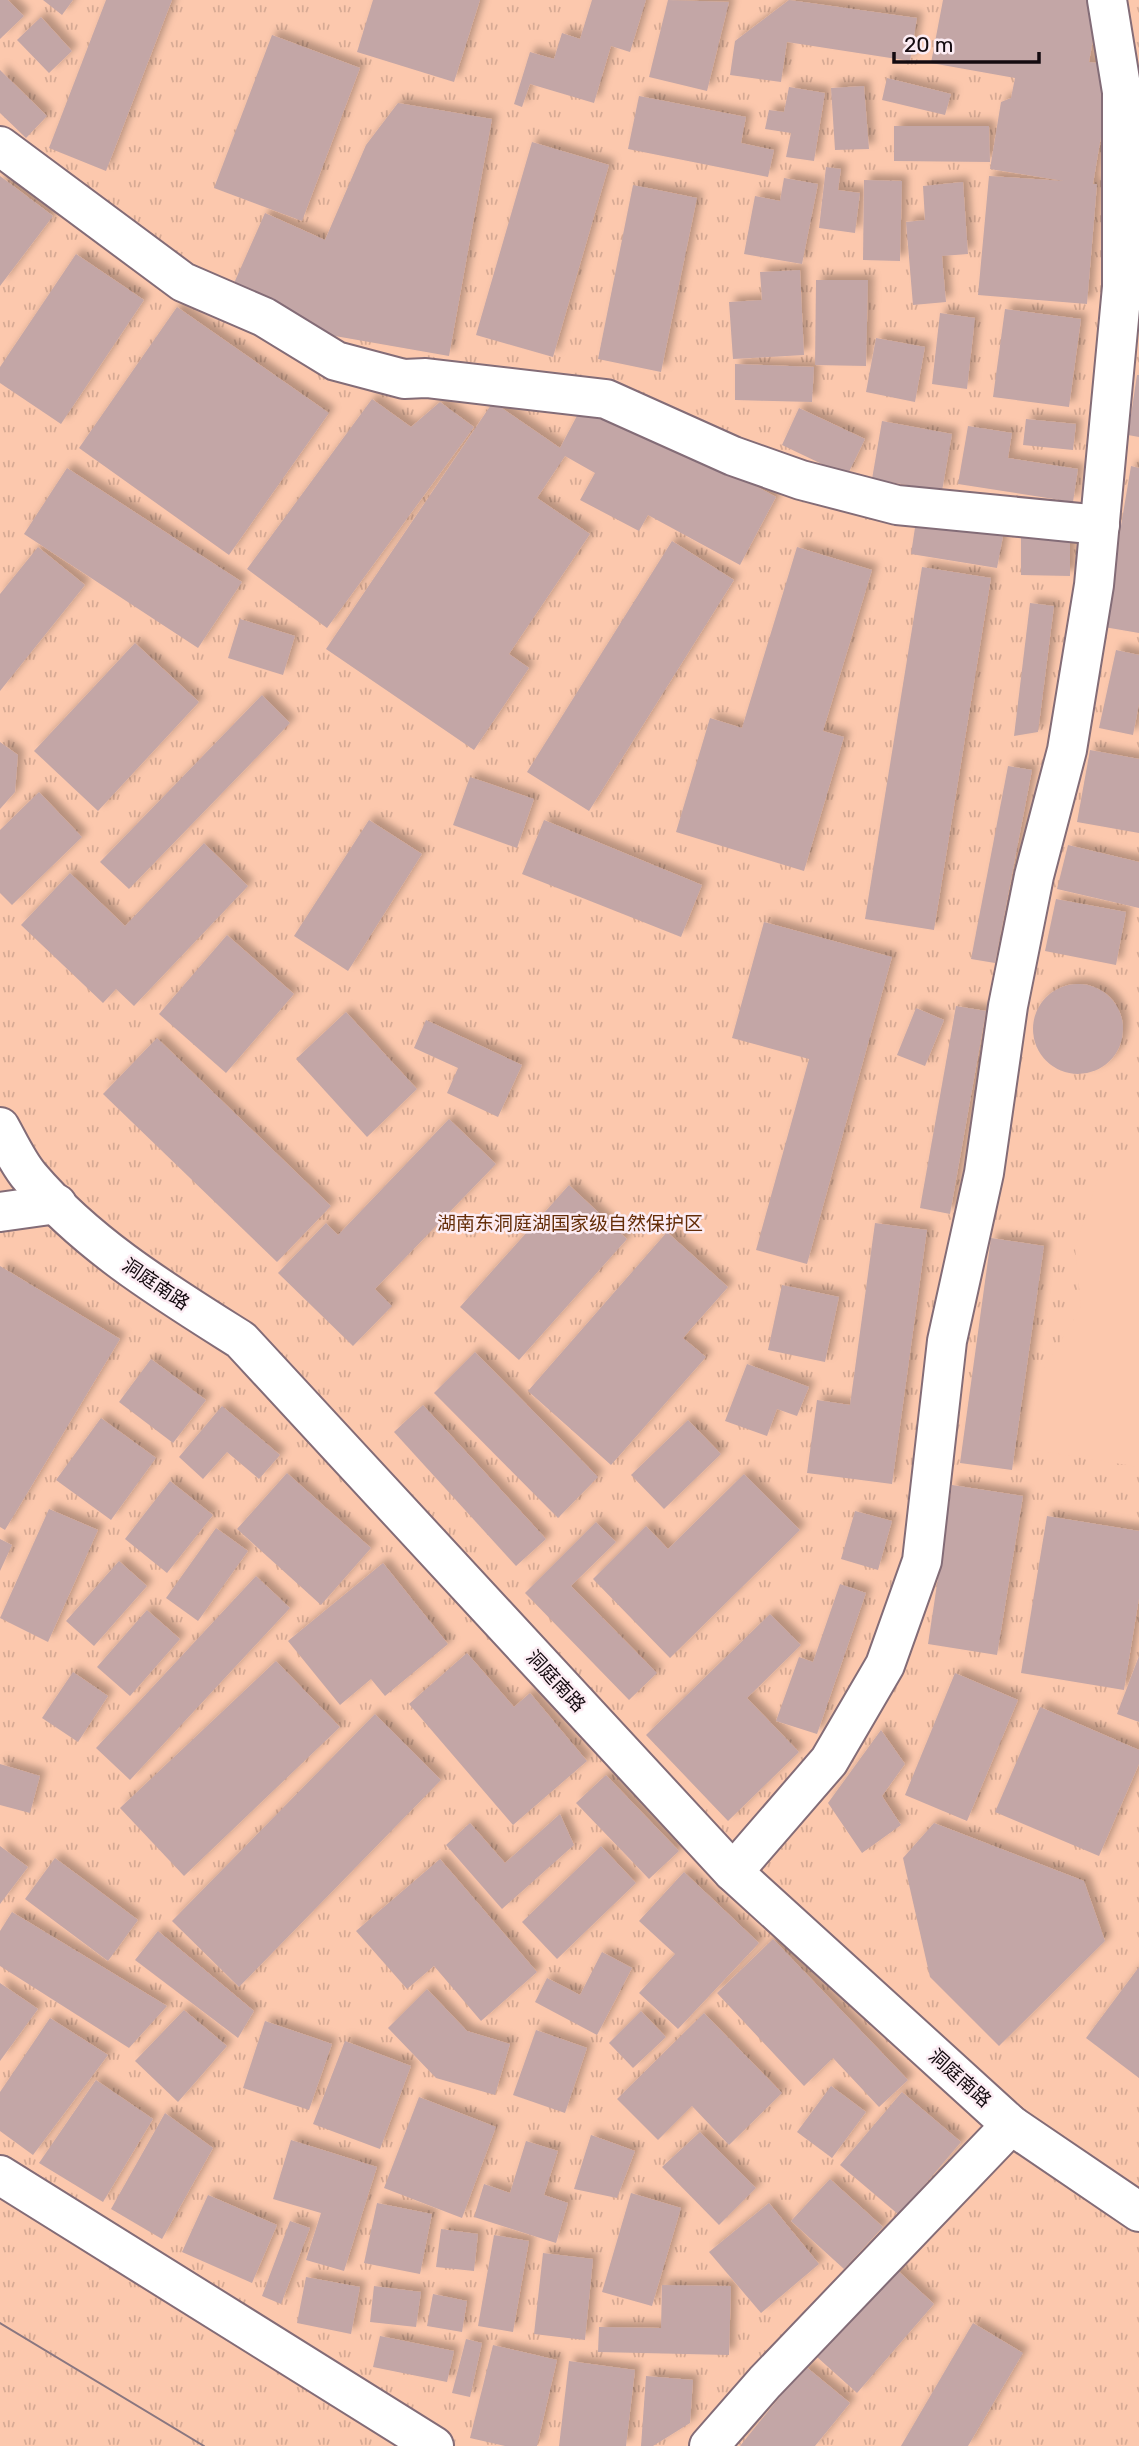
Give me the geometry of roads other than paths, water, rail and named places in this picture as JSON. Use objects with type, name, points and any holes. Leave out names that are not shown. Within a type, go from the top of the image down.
[{"type":"street","points":[[733,1872],[828,1761],[885,1665],[922,1561],[947,1341],[984,1173],[1009,1006],[1034,876],[1067,750],[1094,585],[1122,288],[1122,92],[1107,0]]},
{"type":"street","points":[[0,146],[183,282],[264,317],[336,361],[404,379],[426,378],[606,399],[733,456],[801,480],[897,505],[1100,525]]},
{"type":"street","name":"洞庭南路","points":[[0,1127],[29,1176],[89,1236],[151,1284],[241,1340],[733,1872],[1011,2125],[1139,2213]]},
{"type":"street","points":[[0,1212],[57,1204]]},
{"type":"street","points":[[709,2446],[765,2382],[1011,2125]]},
{"type":"street","points":[[0,2175],[434,2446]]},
{"type":"tram line","points":[[0,2323],[204,2446]]},
{"type":"park label","name":"湖南东洞庭湖国家级自然保护区","points":[[570,1223]]}]
